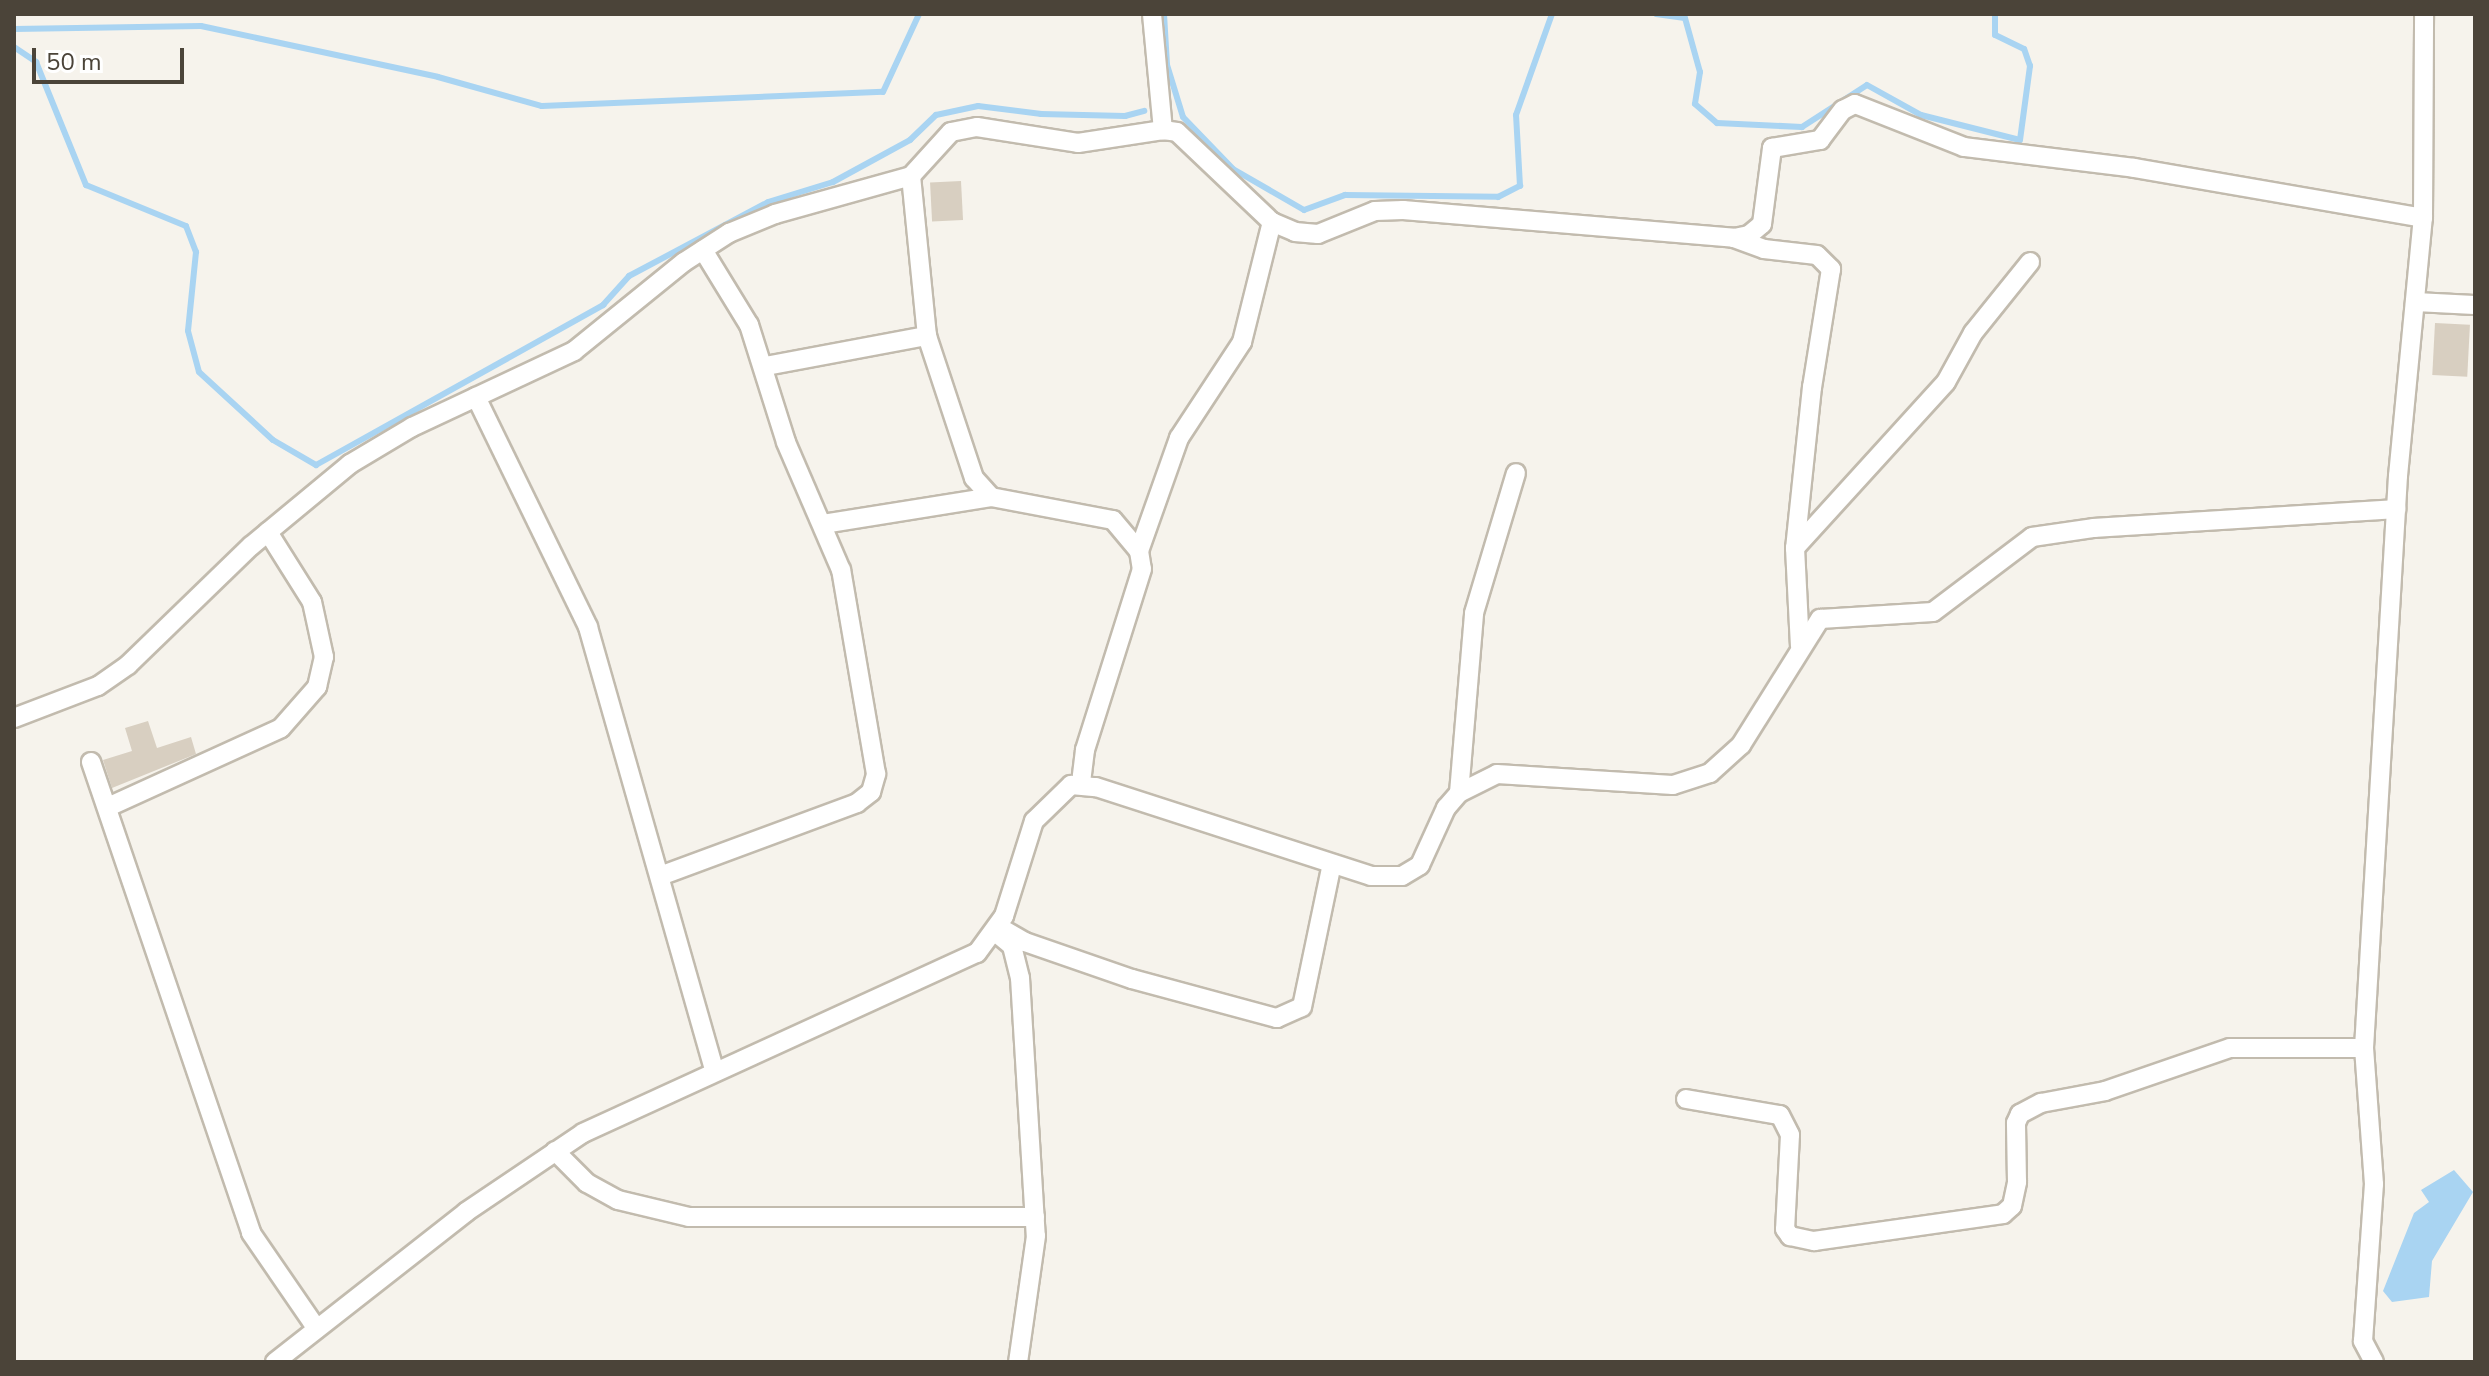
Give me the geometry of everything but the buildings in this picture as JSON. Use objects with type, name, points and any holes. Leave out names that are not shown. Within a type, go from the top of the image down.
[{"type":"street","points":[[1152,14],[1163,130]]},
{"type":"street","points":[[2374,1362],[2363,1341],[2374,1184],[2364,1048],[2396,509],[2423,218],[2424,14]]},
{"type":"street","points":[[1734,238],[1749,235],[1762,224],[1772,148],[1820,140],[1843,110],[1855,104],[1964,147],[2134,168],[2423,218]]},
{"type":"street","points":[[14,718],[98,686],[128,665],[268,532],[350,464],[476,397],[574,351],[703,250],[775,214],[911,176],[951,132],[977,127],[1078,143],[1163,130],[1195,145],[1272,222],[1295,232],[1318,234],[1375,211],[1403,210],[1734,238],[1764,249],[1817,255],[1831,269],[1812,387],[1795,548],[1800,646]]},
{"type":"street","points":[[911,176],[927,336],[960,444],[974,478],[991,497]]},
{"type":"street","points":[[1081,783],[1085,750],[1142,569],[1139,551],[1179,438],[1242,342],[1272,222]]},
{"type":"street","points":[[660,876],[857,803],[875,786],[841,570],[786,442],[766,366],[749,325],[703,250]]},
{"type":"street","points":[[1795,548],[1946,382],[1973,333],[2030,262]]},
{"type":"street","points":[[2415,302],[2475,305]]},
{"type":"street","points":[[766,366],[927,336]]},
{"type":"street","points":[[476,397],[588,627],[714,1070]]},
{"type":"street","points":[[275,1362],[466,1212],[555,1151],[714,1070],[977,953],[998,930],[1034,821],[1056,795],[1081,783],[1384,879],[1412,872],[1459,793],[1474,613],[1516,473]]},
{"type":"street","points":[[823,524],[991,497],[1113,520],[1139,551]]},
{"type":"street","points":[[1459,793],[1497,774],[1673,785],[1710,773],[1741,745],[1800,646],[1829,616],[1933,612],[2019,543],[2044,534],[2396,509]]},
{"type":"street","points":[[108,807],[281,728],[317,687],[324,657],[312,602],[268,532]]},
{"type":"street","points":[[91,762],[251,1233],[317,1329]]},
{"type":"street","points":[[998,930],[1132,979],[1277,1018],[1302,1007],[1332,864]]},
{"type":"street","points":[[998,930],[1012,946],[1020,978],[1035,1217],[1034,1282],[1018,1362]]},
{"type":"street","points":[[1686,1099],[1780,1115],[1790,1135],[1785,1229],[1790,1236],[1814,1241],[2003,1214],[2012,1206],[2017,1182],[2016,1123],[2020,1114],[2041,1103],[2105,1091],[2230,1048],[2364,1048]]},
{"type":"street","points":[[555,1151],[587,1183],[618,1200],[689,1217],[1035,1217]]},
{"type":"water","points":[[2454,1170],[2473,1192],[2432,1261],[2429,1297],[2392,1302],[2383,1291],[2414,1213],[2429,1202],[2421,1190]]},
{"type":"waterway","points":[[14,29],[201,26],[438,77],[542,106],[883,92],[919,14]]},
{"type":"waterway","points":[[1164,14],[1167,65],[1183,117],[1233,169],[1304,210],[1345,195],[1498,197],[1520,186],[1516,115],[1552,14]]},
{"type":"waterway","points":[[1656,14],[1685,18],[1700,72],[1695,104],[1717,123],[1802,127],[1867,85],[1921,115],[2020,140],[2030,66],[2024,49],[1995,35],[1995,14]]},
{"type":"waterway","points":[[14,47],[36,62],[86,185],[186,226],[196,252],[188,331],[199,372],[273,440],[316,465],[603,305],[629,276],[768,202],[833,182],[910,140],[936,115],[978,106],[1041,114],[1125,116],[1144,111]]}]
